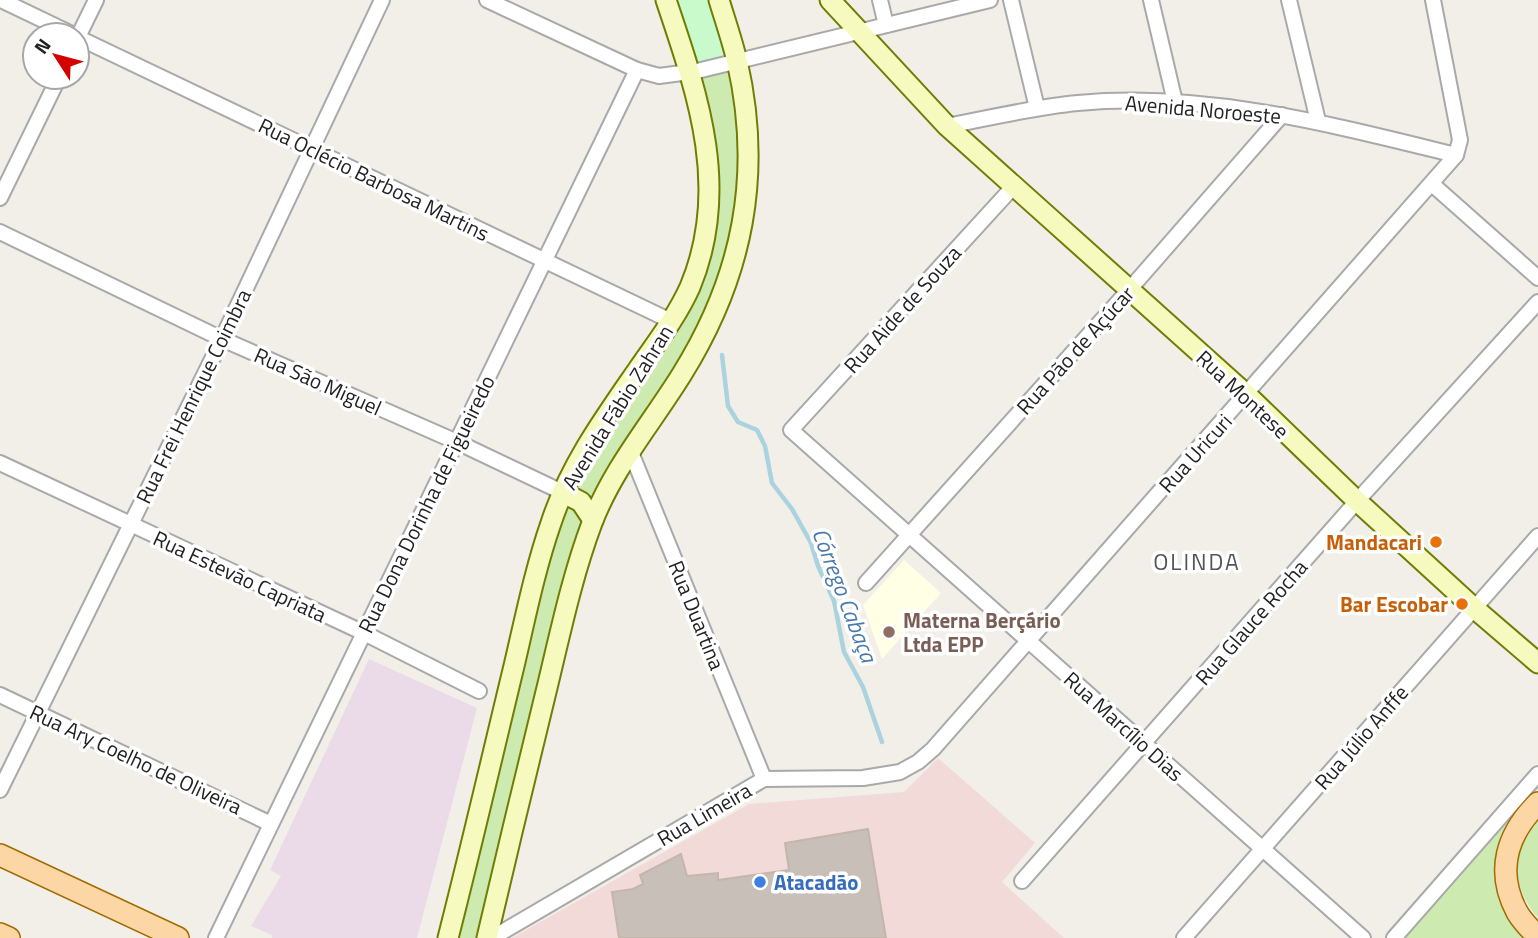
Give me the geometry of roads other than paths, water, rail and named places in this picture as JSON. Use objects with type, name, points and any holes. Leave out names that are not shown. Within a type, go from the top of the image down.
[{"type":"main road","name":"Avenida Fábio Zahran","points":[[447,938],[522,632],[550,526],[562,492],[572,470],[601,423],[671,321],[689,290],[698,264],[709,211],[709,159],[690,72],[666,0]]},
{"type":"main road","name":"Avenida Fábio Zahran","points":[[487,938],[562,624],[593,520],[618,469],[682,375],[713,321],[735,263],[745,205],[746,117],[737,61],[719,0]]},
{"type":"main road","name":"Rua Montese","points":[[830,0],[947,126],[1247,395],[1357,501],[1538,663]]},
{"type":"main road","points":[[562,492],[580,502],[593,520]]},
{"type":"main road","points":[[1538,803],[1516,828],[1505,860],[1507,888],[1512,901],[1518,914],[1538,937]]},
{"type":"main road","points":[[0,855],[178,938]]},
{"type":"main road","points":[[0,934],[9,938]]},
{"type":"street","name":"Rua Oclécio Barbosa Martins","points":[[1,0],[44,21]]},
{"type":"street","points":[[85,21],[96,0]]},
{"type":"street","name":"Rua Frei Henrique Coimbra","points":[[0,790],[222,339],[382,0]]},
{"type":"street","points":[[487,0],[637,70],[659,76],[690,72],[990,0]]},
{"type":"street","points":[[880,0],[886,25]]},
{"type":"street","points":[[1011,0],[1037,108]]},
{"type":"street","points":[[1151,0],[1175,103]]},
{"type":"street","points":[[1289,0],[1318,121]]},
{"type":"street","points":[[1433,0],[1460,140],[1456,155]]},
{"type":"street","name":"Rua Oclécio Barbosa Martins","points":[[91,44],[671,321]]},
{"type":"street","name":"Rua Dona Dorinha de Figueiredo","points":[[216,938],[637,70]]},
{"type":"street","points":[[0,198],[52,91]]},
{"type":"street","name":"Avenida Noroeste","points":[[947,126],[1037,108],[1079,103],[1175,103],[1256,110],[1318,121],[1456,155]]},
{"type":"street","name":"Rua Pão de Açúcar","points":[[866,583],[1282,115]]},
{"type":"street","name":"Rua Uricuri","points":[[933,749],[1456,155]]},
{"type":"street","points":[[1432,184],[1538,278]]},
{"type":"street","name":"Rua Aide de Souza","points":[[791,430],[1013,187]]},
{"type":"street","name":"Rua São Miguel","points":[[0,232],[222,339],[457,442],[562,492]]},
{"type":"street","name":"Rua Glauce Rocha","points":[[1022,881],[1357,501],[1538,302]]},
{"type":"street","name":"Rua Marcílio Dias","points":[[791,430],[1363,938]]},
{"type":"street","name":"Rua Duartina","points":[[630,450],[764,779]]},
{"type":"street","name":"Rua Estevão Capriata","points":[[0,463],[364,633],[479,691]]},
{"type":"street","name":"Rua Júlio Anffe","points":[[1184,938],[1538,537]]},
{"type":"street","name":"Rua Ary Coelho de Oliveira","points":[[0,695],[271,824]]},
{"type":"street","name":"Rua Limeira","points":[[492,938],[764,779],[863,778],[900,772],[933,749]]},
{"type":"street","points":[[1394,938],[1538,774]]},
{"type":"waterway","name":"Córrego Cabaça","points":[[722,355],[728,406],[738,422],[757,430],[765,446],[772,483],[792,509],[811,543],[834,601],[844,652],[863,687],[882,742]]},
{"type":"place","name":"Mandacari","points":[[1436,542]]},
{"type":"place","name":"Bar Escobar","points":[[1462,604]]},
{"type":"place","name":"Materna Berçário Ltda EPP","points":[[889,632]]},
{"type":"place","name":"Atacadão","points":[[760,882]]},
{"type":"district","name":"OLINDA","points":[[1197,561]]}]
